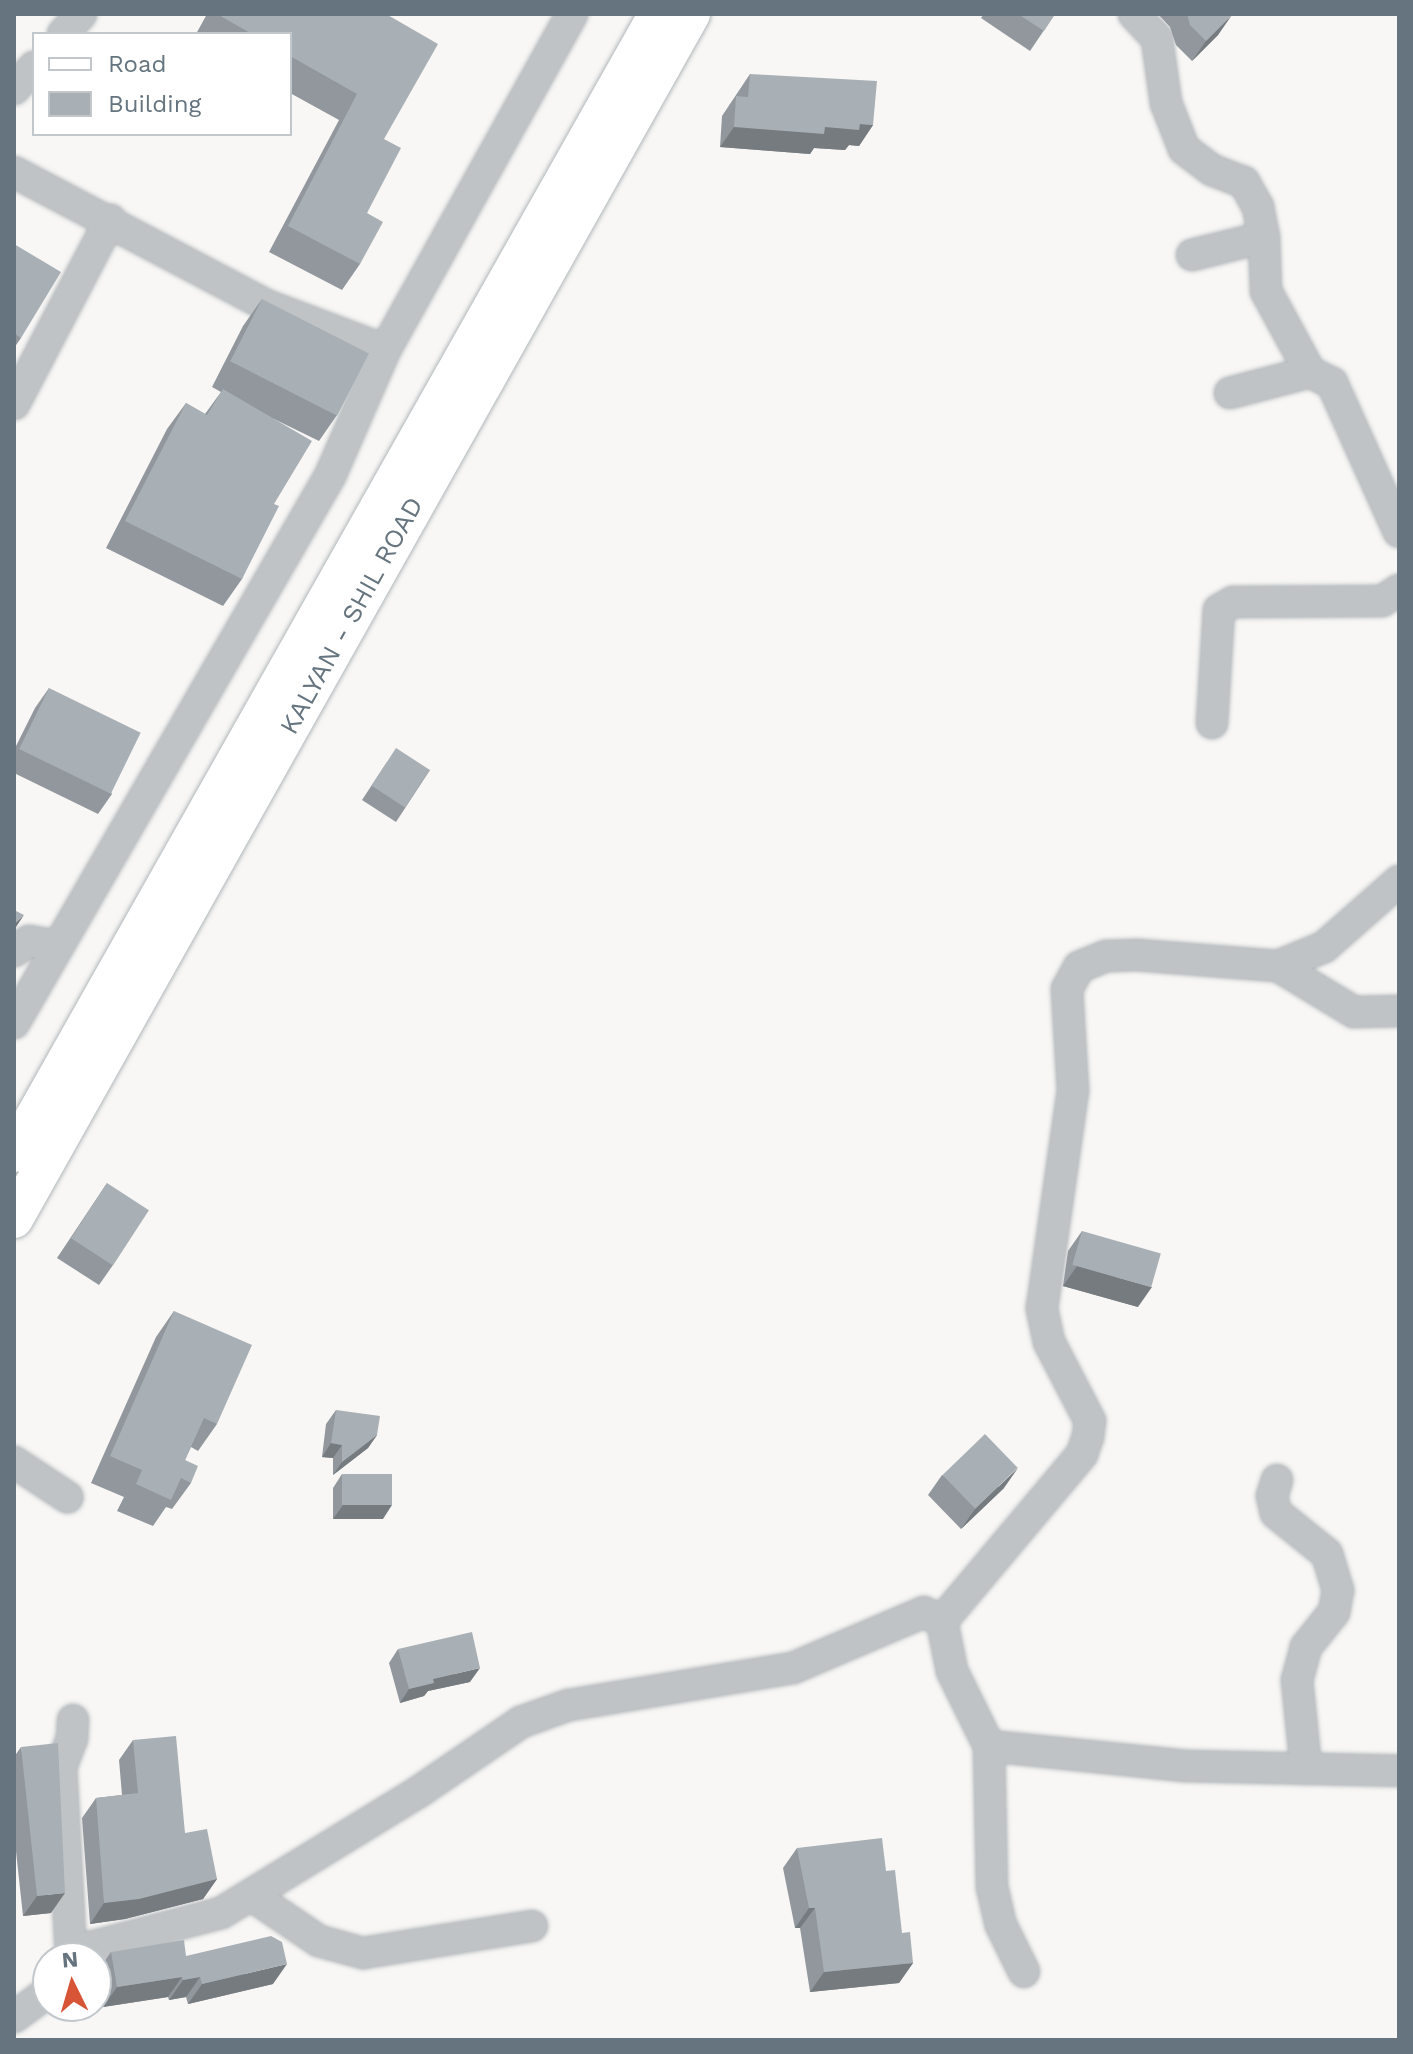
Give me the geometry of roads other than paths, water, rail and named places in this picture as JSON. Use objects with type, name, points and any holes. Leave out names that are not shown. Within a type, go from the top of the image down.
[{"type":"main road","name":"KALYAN - SHIL ROAD","points":[[14,1219],[21,1168],[658,14]]},
{"type":"main road","name":"KALYAN - SHIL ROAD","points":[[21,1168],[691,14]]},
{"type":"street","points":[[65,32],[81,14]]},
{"type":"street","points":[[14,1023],[22,989],[57,946],[330,476],[385,350],[572,14]]},
{"type":"street","points":[[1134,14],[1157,39],[1166,103],[1184,149],[1212,170],[1244,182],[1258,207],[1264,237],[1266,291],[1310,372],[1332,383],[1399,532]]},
{"type":"street","points":[[14,89],[32,69]]},
{"type":"street","points":[[14,172],[266,305],[385,350]]},
{"type":"street","points":[[14,404],[110,220]]},
{"type":"street","points":[[1192,255],[1264,237]]},
{"type":"street","points":[[1230,393],[1310,372]]},
{"type":"street","points":[[1212,723],[1219,610],[1233,602],[1382,601],[1399,590]]},
{"type":"street","points":[[942,1621],[1082,1454],[1088,1437],[1090,1421],[1049,1342],[1042,1308],[1073,1091],[1067,989],[1079,967],[1106,956],[1278,966],[1324,947],[1399,881]]},
{"type":"street","points":[[14,951],[29,941],[57,946]]},
{"type":"street","points":[[1278,966],[1354,1012],[1399,1011]]},
{"type":"street","points":[[14,1462],[67,1497]]},
{"type":"street","points":[[1277,1480],[1272,1496],[1276,1513],[1327,1554],[1338,1590],[1334,1612],[1306,1647],[1298,1670],[1306,1769]]},
{"type":"street","points":[[110,1942],[221,1913],[417,1793],[521,1722],[569,1705],[793,1668],[862,1642],[902,1619],[924,1612],[942,1621]]},
{"type":"street","points":[[942,1621],[952,1671],[989,1746],[992,1887],[1001,1925],[1024,1972]]},
{"type":"street","points":[[69,1942],[61,1767],[72,1739],[73,1720]]},
{"type":"street","points":[[989,1746],[1186,1766],[1399,1771]]},
{"type":"street","points":[[251,1895],[319,1941],[363,1953],[532,1926]]},
{"type":"street","points":[[14,2017],[32,2004]]}]
